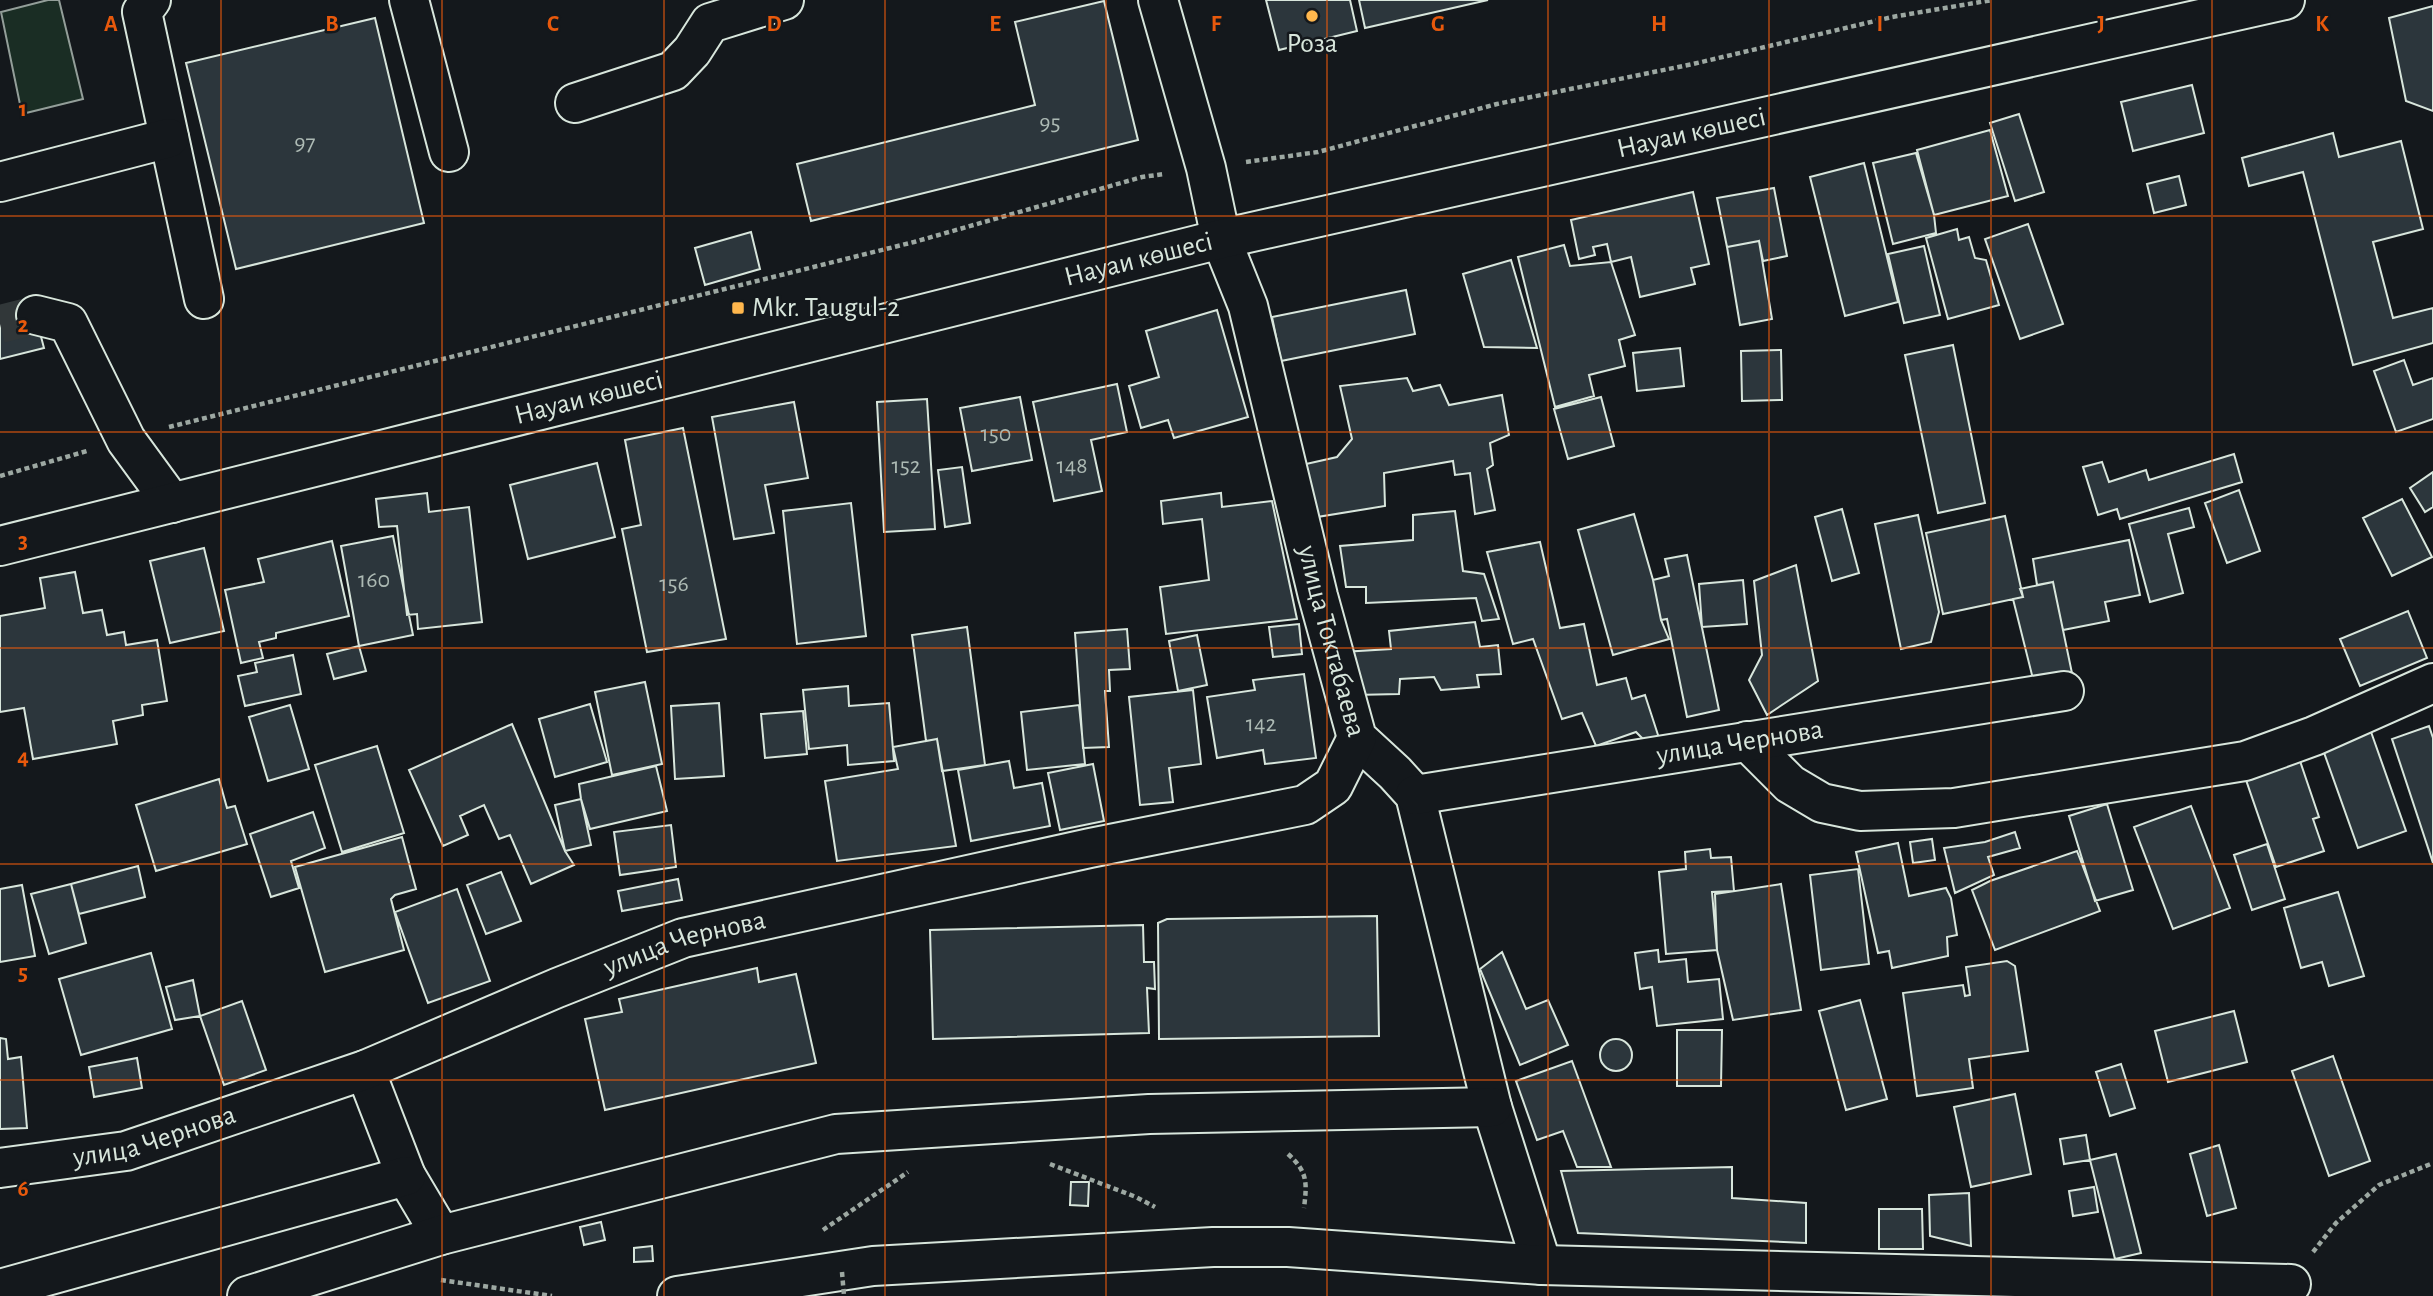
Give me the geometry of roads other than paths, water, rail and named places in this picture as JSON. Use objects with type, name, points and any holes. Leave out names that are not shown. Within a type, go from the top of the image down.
[{"type":"street","points":[[151,0],[142,12],[204,299]]},
{"type":"street","points":[[409,0],[449,152]]},
{"type":"street","points":[[575,103],[673,71],[692,51],[710,23],[784,0]]},
{"type":"street","name":"улица Токтабаева","points":[[1158,0],[1206,168],[1221,239],[1248,306],[1318,596],[1357,738],[1415,795],[1492,1107],[1542,1265]]},
{"type":"street","name":"Науаи көшесі","points":[[0,546],[1221,239],[2160,14],[2286,0]]},
{"type":"street","points":[[0,182],[169,138]]},
{"type":"street","points":[[36,315],[68,323],[125,440],[172,503]]},
{"type":"street","points":[[1747,741],[1790,784],[1822,803],[1860,811],[1954,808],[2245,761],[2314,736],[2433,683]]},
{"type":"street","name":"улица Чернова","points":[[1415,795],[2064,691]]},
{"type":"street","name":"улица Чернова","points":[[0,1168],[126,1151],[365,1070],[557,988],[683,938],[1090,848],[1306,805],[1333,786],[1357,738]]},
{"type":"street","points":[[365,1070],[406,1176],[441,1235]]},
{"type":"street","points":[[247,1296],[441,1235],[836,1134],[1149,1114],[1492,1107]]},
{"type":"street","points":[[0,1289],[406,1176]]},
{"type":"street","points":[[677,1296],[843,1284],[873,1266],[1159,1250],[1288,1247],[1542,1265],[2291,1284]]},
{"type":"tunnel","points":[[0,324],[36,315]]},
{"type":"place","name":"Роза","points":[[1312,16]]},
{"type":"place","name":"Mkr. Taugul-2","points":[[738,308]]}]
